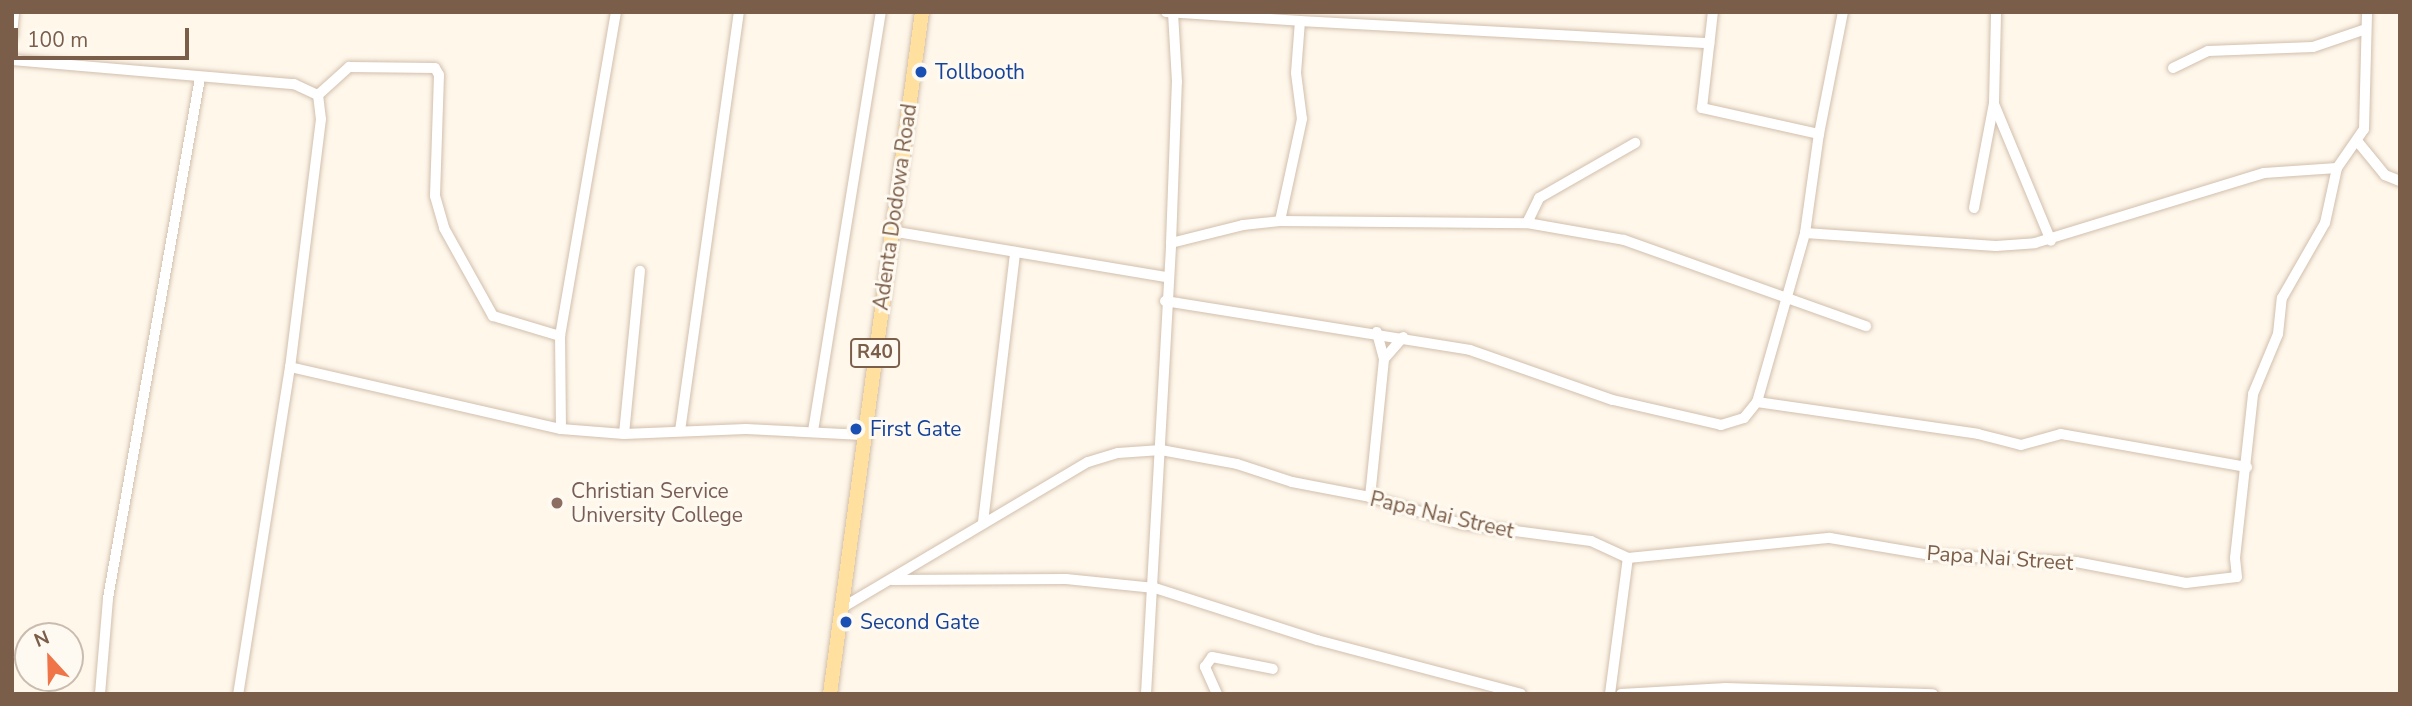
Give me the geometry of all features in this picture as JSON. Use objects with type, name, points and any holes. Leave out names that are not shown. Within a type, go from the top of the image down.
[{"type":"main road","name":"Adenta Dodowa Road","points":[[830,694],[922,12]]},
{"type":"street","points":[[12,36],[14,12]]},
{"type":"street","points":[[561,429],[560,336],[616,12]]},
{"type":"street","points":[[680,431],[739,12]]},
{"type":"street","points":[[813,431],[881,12]]},
{"type":"street","points":[[1713,12],[1702,108],[1819,134]]},
{"type":"street","points":[[1165,301],[1377,332],[1470,350],[1613,400],[1721,425],[1744,418],[1757,402],[1805,233],[1819,134],[1843,12]]},
{"type":"street","points":[[1974,208],[1994,103],[1996,12]]},
{"type":"street","points":[[1757,402],[1978,434],[2021,445],[2061,433],[2247,467],[2253,394],[2278,334],[2282,298],[2325,223],[2336,167],[2358,142],[2365,121],[2367,12]]},
{"type":"street","points":[[1146,694],[1155,588],[1165,301],[1171,243],[1177,82],[1170,13],[1709,43]]},
{"type":"street","points":[[1280,221],[1302,119],[1296,73],[1300,21]]},
{"type":"street","points":[[2173,68],[2208,51],[2313,47],[2366,29]]},
{"type":"street","points":[[12,60],[302,85],[318,95]]},
{"type":"street","points":[[318,95],[349,67],[435,68],[439,75],[435,195],[444,228],[493,316],[560,336]]},
{"type":"street","points":[[100,694],[108,598],[200,78]]},
{"type":"street","points":[[238,694],[289,367],[321,119],[318,95]]},
{"type":"street","points":[[1994,103],[2051,241]]},
{"type":"street","points":[[2358,142],[2385,175],[2400,181]]},
{"type":"street","points":[[1527,223],[1539,198],[1634,143]]},
{"type":"street","points":[[1805,233],[1996,246],[2051,241],[2264,173],[2336,167]]},
{"type":"street","points":[[1171,243],[1243,225],[1280,221],[1527,223],[1624,240],[1866,327]]},
{"type":"street","points":[[891,231],[1167,277]]},
{"type":"street","points":[[983,522],[1015,252]]},
{"type":"street","points":[[624,434],[640,271]]},
{"type":"street","points":[[1370,497],[1384,359],[1377,332]]},
{"type":"street","points":[[1384,359],[1403,337]]},
{"type":"street","points":[[289,367],[561,429],[624,434],[680,431],[813,431],[863,435]]},
{"type":"street","name":"Papa Nai Street","points":[[840,609],[1088,462],[1118,453],[1161,450],[1215,458],[1292,482],[1370,497],[1489,530],[1591,541],[1628,558],[1830,538],[1930,555],[2036,558],[2186,583],[2237,577],[2235,558],[2247,467]]},
{"type":"street","points":[[1610,694],[1628,558]]},
{"type":"street","points":[[888,580],[1066,579],[1155,588],[1317,640],[1521,694]]},
{"type":"street","points":[[1217,694],[1205,667],[1212,657],[1273,669]]},
{"type":"street","points":[[1621,694],[1726,688],[1933,694]]},
{"type":"place","name":"Tollbooth","points":[[921,72]]},
{"type":"place","name":"First Gate","points":[[856,429]]},
{"type":"place","name":"Christian Service University College","points":[[557,503]]},
{"type":"place","name":"Second Gate","points":[[846,622]]}]
